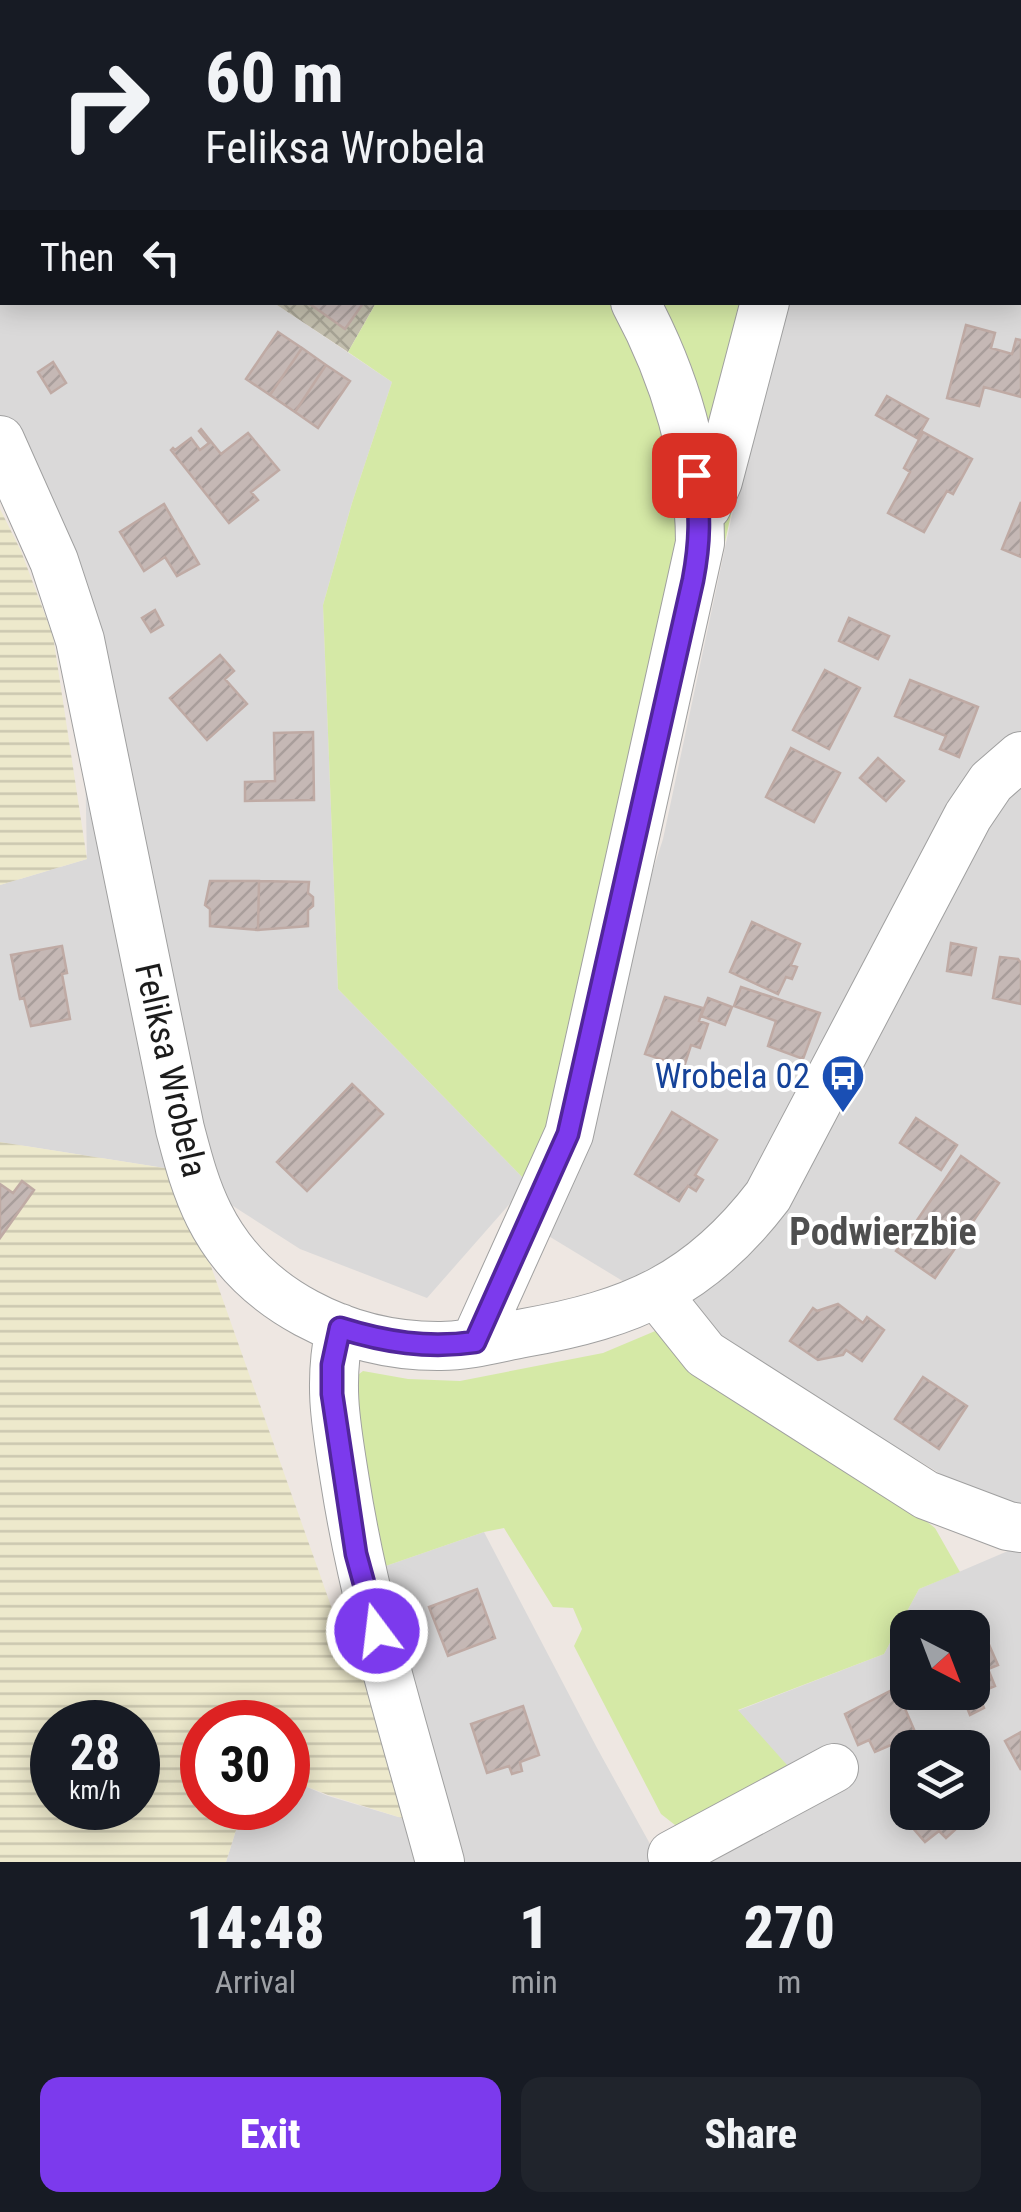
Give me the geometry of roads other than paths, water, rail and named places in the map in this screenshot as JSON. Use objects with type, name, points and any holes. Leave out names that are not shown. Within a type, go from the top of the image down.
[{"type":"street","points":[[475,1342],[568,1134],[700,543],[700,509],[689,441],[666,370],[636,305]]},
{"type":"street","points":[[700,509],[707,506],[718,481],[764,305]]},
{"type":"street","name":"Feliksa Wrobela","points":[[0,440],[54,561],[80,640],[194,1183],[210,1219],[256,1278],[312,1317],[340,1328],[407,1344],[444,1346],[475,1342],[594,1320],[657,1294],[706,1262],[768,1196],[968,816],[991,782],[1021,756]]},
{"type":"street","points":[[657,1294],[705,1354],[926,1495],[1021,1528]]},
{"type":"street","points":[[340,1328],[332,1365],[332,1394],[356,1554],[440,1862]]},
{"type":"street","points":[[674,1862],[672,1856],[834,1768]]},
{"type":"place","name":"Wrobela 02","points":[[843,1114]]},
{"type":"district","name":"Podwierzbie","points":[[883,1232]]}]
